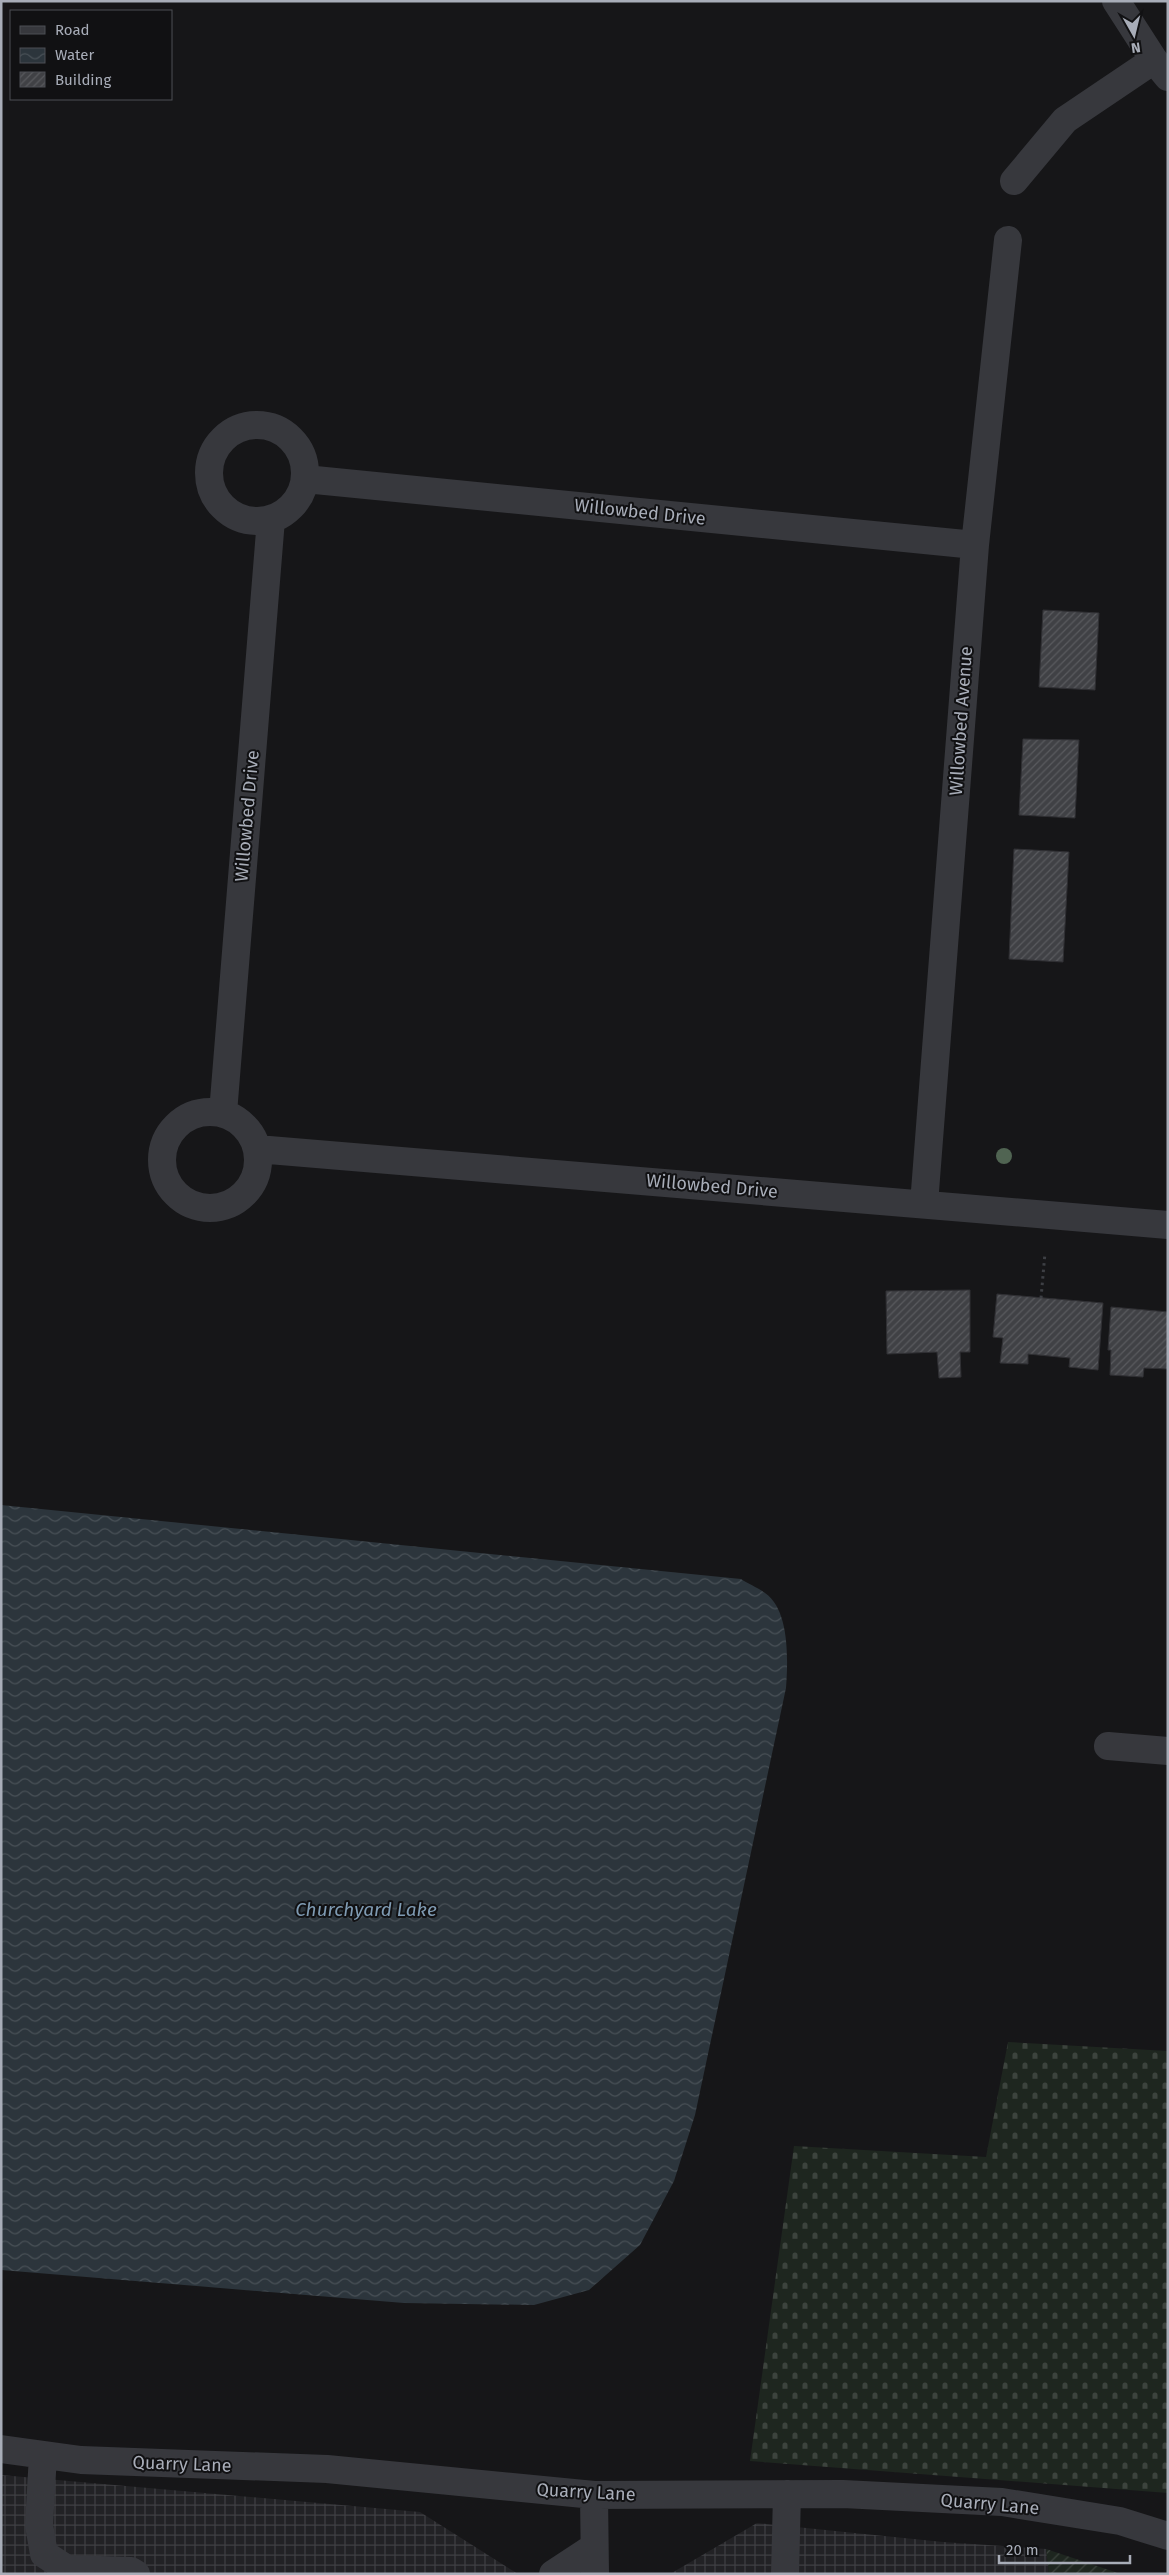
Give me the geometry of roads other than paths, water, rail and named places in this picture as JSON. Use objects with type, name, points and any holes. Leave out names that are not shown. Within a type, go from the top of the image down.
[{"type":"street","points":[[1014,181],[1065,120],[1161,68],[1116,1]]},
{"type":"street","name":"Willowbed Avenue","points":[[924,1204],[975,545],[1008,240]]},
{"type":"street","points":[[252,425],[269,426],[285,433],[302,454],[306,470],[305,479],[304,488],[291,509],[260,522],[243,520],[228,512],[212,492],[208,475],[210,459],[222,439],[236,429],[252,425]]},
{"type":"street","name":"Willowbed Drive","points":[[305,479],[975,545]]},
{"type":"street","name":"Willowbed Drive","points":[[223,1113],[271,519]]},
{"type":"street","points":[[206,1112],[223,1113],[246,1128],[256,1142],[259,1158],[257,1174],[244,1196],[230,1205],[214,1209],[196,1207],[174,1194],[166,1179],[162,1163],[164,1146],[176,1126],[189,1116],[206,1112]]},
{"type":"street","name":"Willowbed Drive","points":[[257,1149],[1168,1225]]},
{"type":"street","points":[[1108,1746],[1168,1751]]},
{"type":"street","name":"Quarry Lane","points":[[1,2449],[81,2460],[327,2469],[594,2495],[843,2494],[1002,2502],[1120,2521],[1168,2536]]},
{"type":"street","points":[[43,2455],[39,2525],[44,2554],[67,2569],[131,2570],[136,2574]]},
{"type":"street","points":[[785,2574],[787,2494]]},
{"type":"street","points":[[594,2495],[595,2574]]},
{"type":"street","points":[[553,2574],[594,2547]]},
{"type":"water","name":"Churchyard Lake","points":[[1,1505],[741,1579],[765,1593],[773,1601],[779,1611],[786,1637],[786,1688],[695,2115],[674,2181],[640,2245],[589,2290],[534,2305],[404,2303],[1,2270]]}]
